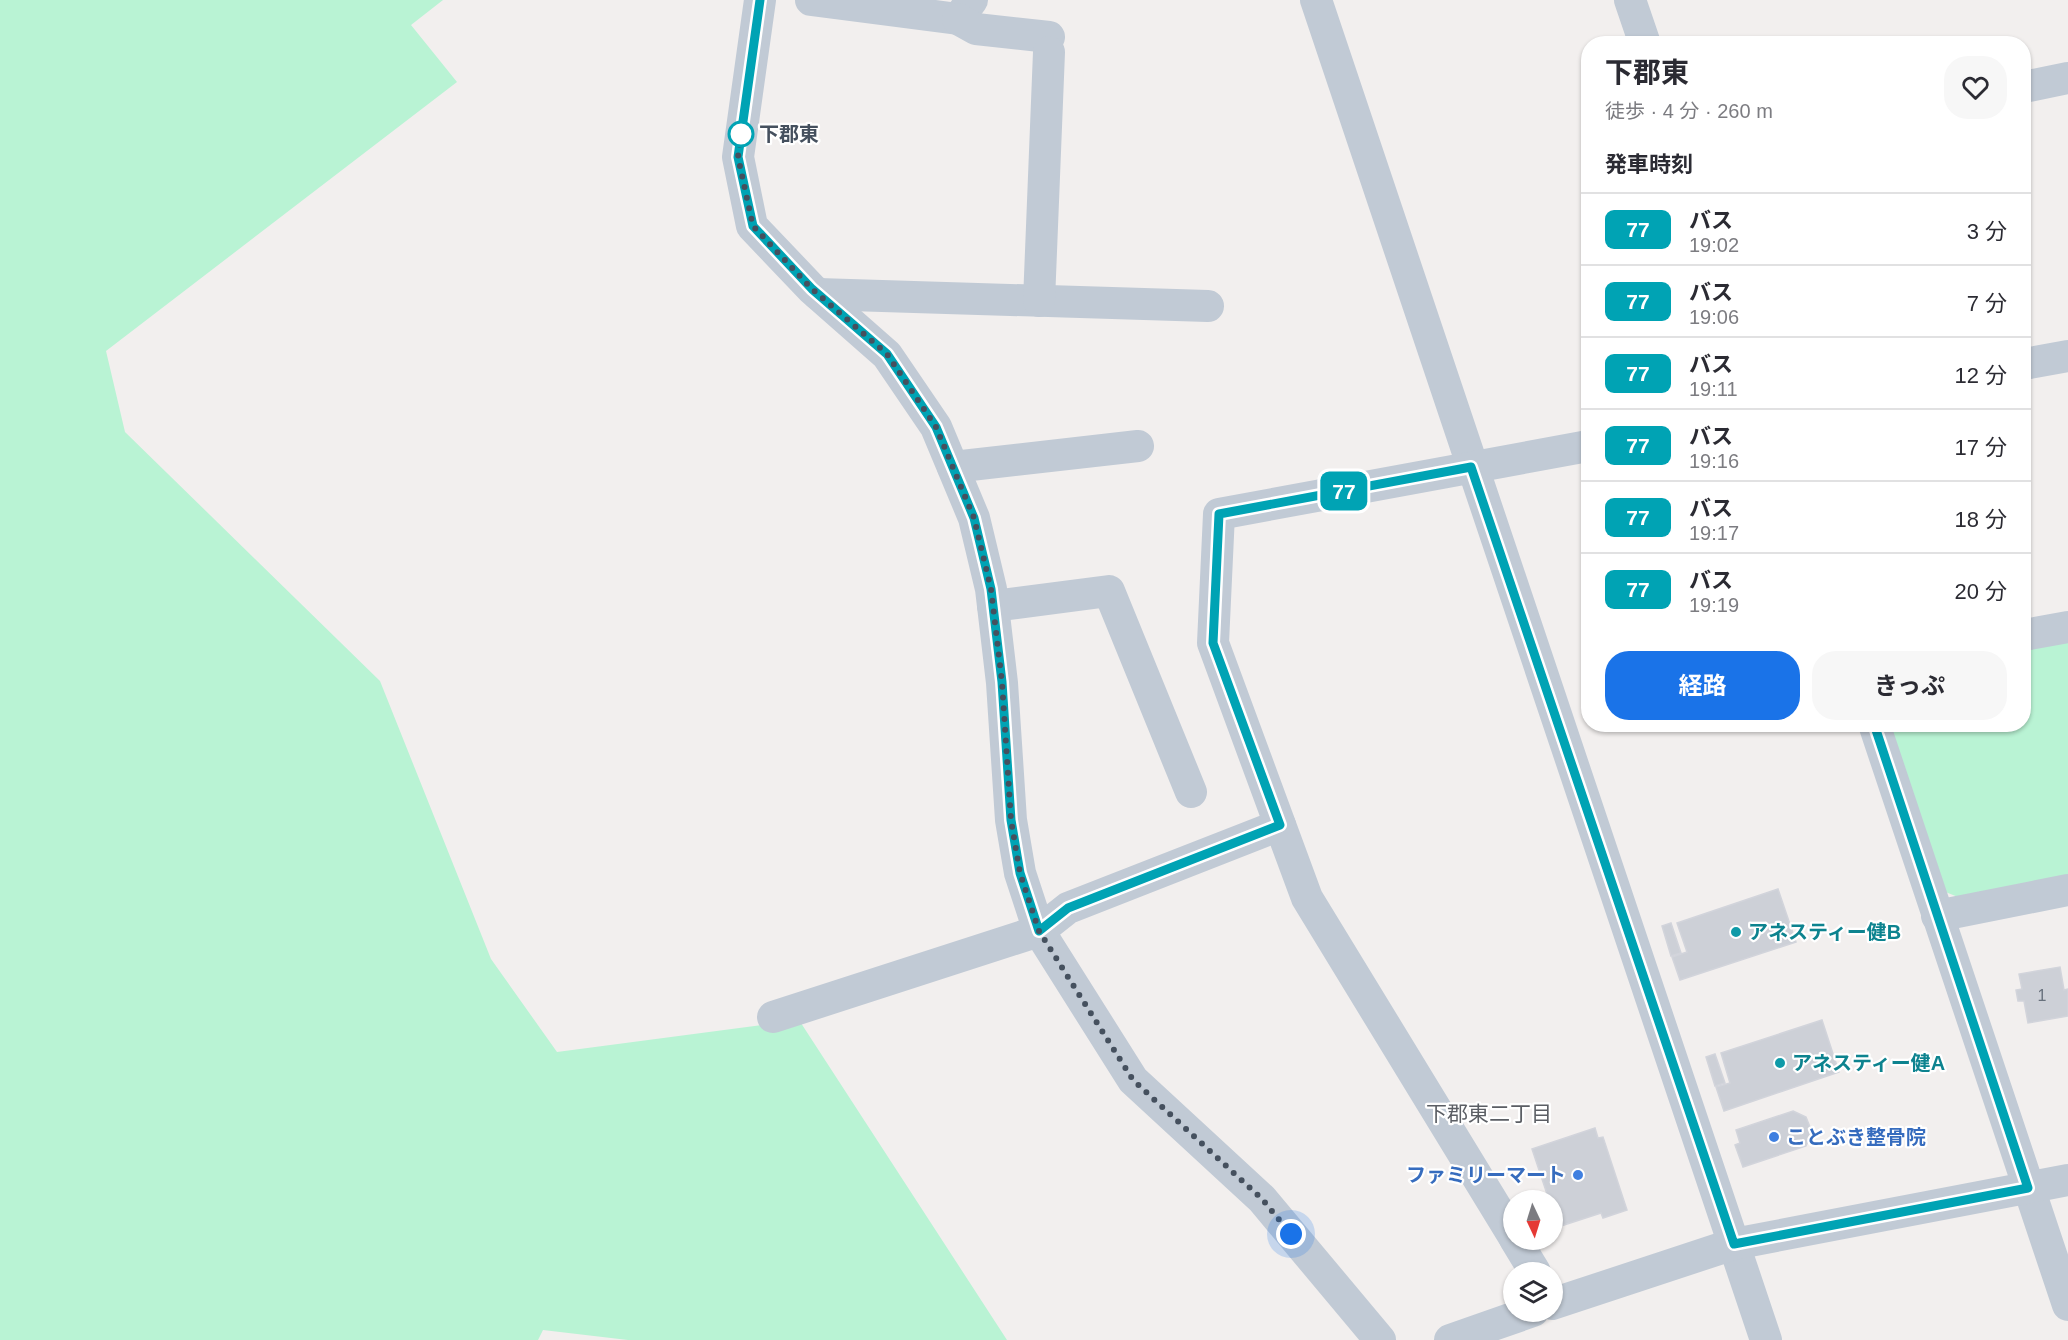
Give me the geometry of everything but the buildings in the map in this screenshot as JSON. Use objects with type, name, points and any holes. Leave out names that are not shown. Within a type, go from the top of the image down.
[{"type":"street","points":[[760,0],[738,157],[753,226],[818,294],[887,354],[936,427],[974,518],[993,606],[1002,682],[1011,820],[1020,873],[1039,931],[1133,1080],[1262,1199],[1380,1340]]},
{"type":"street","points":[[811,0],[965,9],[976,29],[1049,45],[1039,302]]},
{"type":"street","points":[[1316,0],[1766,1340]]},
{"type":"street","points":[[1630,0],[1642,36]]},
{"type":"street","points":[[2031,86],[2068,78]]},
{"type":"street","points":[[818,294],[1208,306]]},
{"type":"street","points":[[2031,363],[2068,356]]},
{"type":"street","points":[[953,467],[1138,446]]},
{"type":"street","points":[[1503,1220],[1307,898],[1213,643],[1219,514],[1581,447]]},
{"type":"street","points":[[993,606],[1109,591],[1191,792]]},
{"type":"street","points":[[2031,634],[2068,627]]},
{"type":"street","points":[[1877,732],[2068,1305]]},
{"type":"street","points":[[772,1017],[1039,931],[1068,908],[1280,825]]},
{"type":"street","points":[[1937,916],[2068,890]]},
{"type":"street","points":[[1563,1300],[1734,1244],[2068,1180]]},
{"type":"street","points":[[1450,1340],[1503,1321]]},
{"type":"green space","points":[[0,0],[443,0],[411,25],[457,82],[106,351],[125,432],[380,681],[491,959],[557,1052],[799,1020],[1007,1340],[628,1340],[543,1330],[538,1340],[0,1340]]},
{"type":"green space","points":[[2068,641],[2068,877],[1958,897],[1943,891],[1889,732],[2031,732],[2031,648]]},
{"type":"bus line","name":"77","points":[[760,0],[738,157],[753,226],[812,289],[887,354],[936,427],[974,518],[991,589],[1002,682],[1011,820],[1020,873],[1039,931],[1068,908],[1280,825],[1213,643],[1219,514],[1471,467],[1734,1244],[2028,1188],[1877,732]]},
{"type":"place","name":"下郡東","points":[[741,134]]},
{"type":"place","name":"アネスティー健B","points":[[1736,932]]},
{"type":"place","name":"アネスティー健A","points":[[1780,1063]]},
{"type":"place","name":"ことぶき整骨院","points":[[1774,1137]]},
{"type":"place","name":"ファミリーマート","points":[[1578,1175]]},
{"type":"district","name":"下郡東二丁目","points":[[1489,1113]]},
{"type":"route","points":[[741,134],[738,157],[753,226],[812,289],[887,354],[936,427],[974,518],[991,589],[1002,682],[1011,820],[1020,873],[1039,931],[1133,1080],[1262,1199],[1291,1234]]}]
